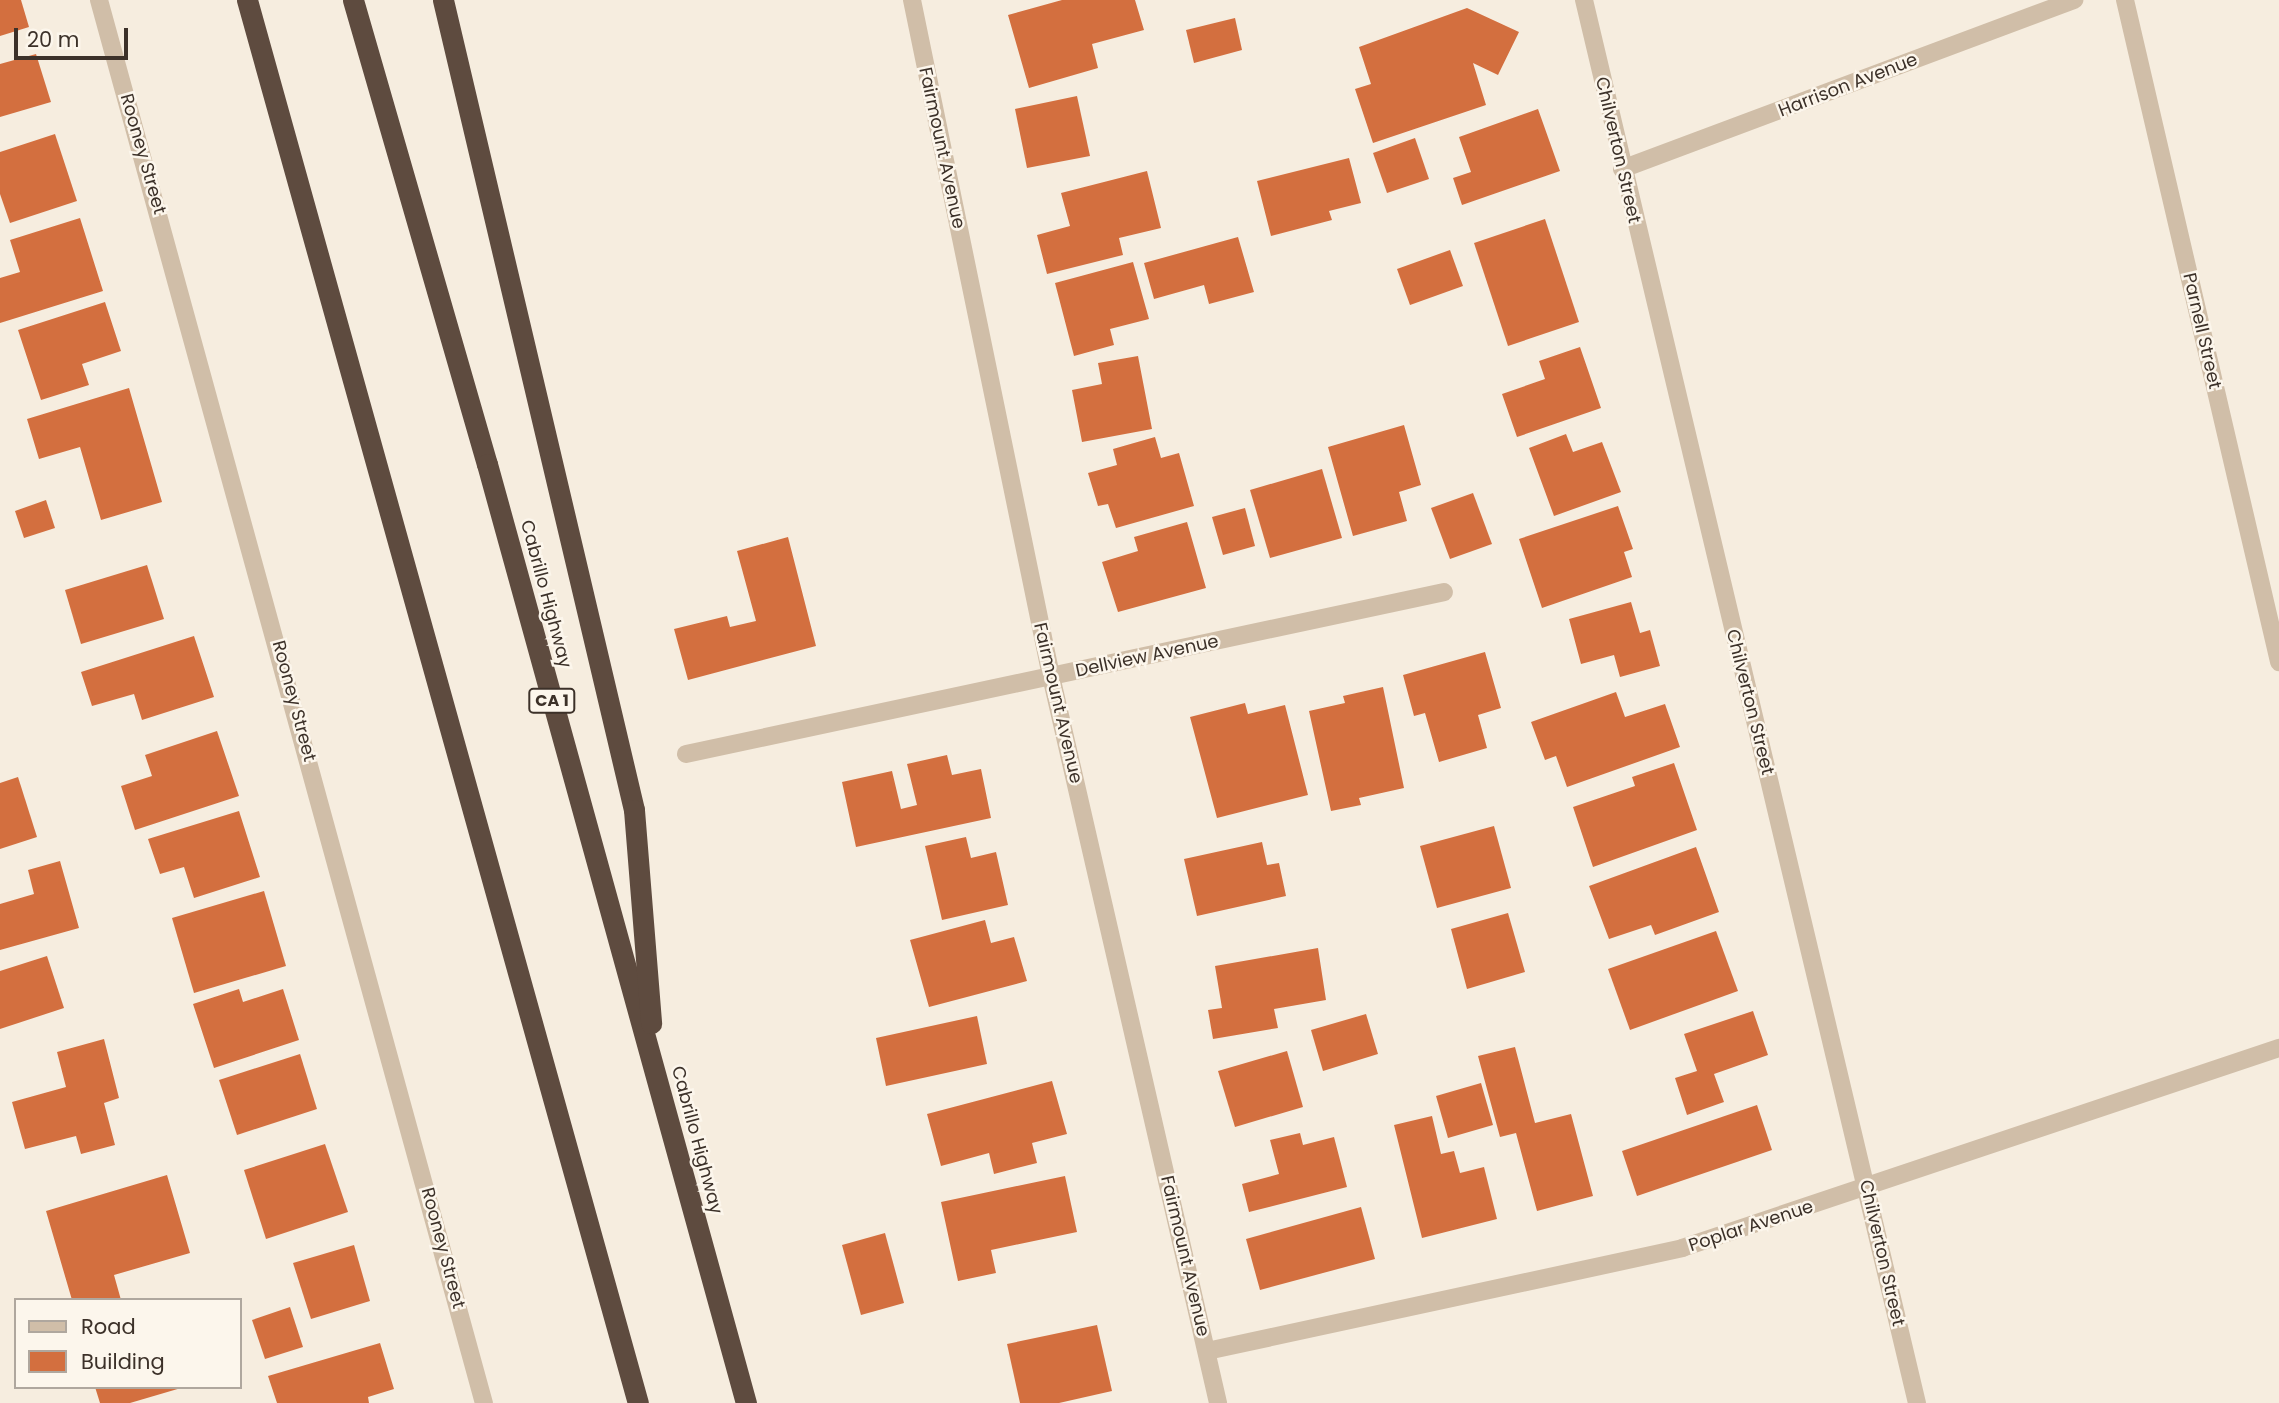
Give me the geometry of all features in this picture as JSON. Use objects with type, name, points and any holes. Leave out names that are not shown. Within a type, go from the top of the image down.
[{"type":"highway","points":[[247,0],[638,1403]]},
{"type":"highway","name":"Cabrillo Highway","points":[[354,0],[746,1403]]},
{"type":"highway","points":[[443,0],[634,810],[655,1073]]},
{"type":"street","name":"Rooney Street","points":[[99,0],[484,1403]]},
{"type":"street","name":"Fairmount Avenue","points":[[912,0],[1051,676],[1218,1403]]},
{"type":"street","name":"Chilverton Street","points":[[1584,0],[1917,1403]]},
{"type":"street","name":"Harrison Avenue","points":[[1622,169],[2074,0]]},
{"type":"street","name":"Parnell Street","points":[[2125,0],[2279,662]]},
{"type":"street","name":"Dellview Avenue","points":[[685,754],[1444,592]]},
{"type":"street","name":"Poplar Avenue","points":[[1207,1352],[1682,1248],[1867,1189],[2102,1104],[2279,1048]]},
{"type":"building","points":[[0,0],[21,0],[29,27],[0,36]]},
{"type":"building","points":[[1062,0],[1135,0],[1144,30],[1092,44],[1098,68],[1029,88],[1008,15]]},
{"type":"building","points":[[1467,8],[1519,32],[1498,75],[1473,63],[1486,105],[1373,143],[1355,89],[1371,84],[1359,47]]},
{"type":"building","points":[[1235,18],[1242,50],[1194,63],[1186,30]]},
{"type":"building","points":[[36,54],[51,102],[0,117],[0,64]]},
{"type":"building","points":[[1077,96],[1090,156],[1027,168],[1015,109]]},
{"type":"building","points":[[1538,109],[1560,171],[1462,205],[1453,178],[1471,172],[1459,137]]},
{"type":"building","points":[[55,134],[77,201],[10,223],[0,194],[0,152]]},
{"type":"building","points":[[1415,138],[1429,179],[1387,193],[1373,153]]},
{"type":"building","points":[[1349,158],[1361,203],[1329,211],[1332,220],[1271,236],[1257,181]]},
{"type":"building","points":[[1147,171],[1161,228],[1119,238],[1123,255],[1047,274],[1037,235],[1070,226],[1061,193]]},
{"type":"building","points":[[80,218],[103,291],[0,323],[0,278],[20,272],[10,240]]},
{"type":"building","points":[[1545,219],[1579,322],[1508,346],[1474,243]]},
{"type":"building","points":[[1238,237],[1254,292],[1209,304],[1204,285],[1154,299],[1144,263]]},
{"type":"building","points":[[1450,250],[1463,286],[1410,305],[1397,269]]},
{"type":"building","points":[[1133,262],[1149,319],[1110,329],[1114,345],[1074,356],[1055,283]]},
{"type":"building","points":[[105,302],[121,351],[82,364],[89,385],[41,400],[18,330]]},
{"type":"building","points":[[1580,347],[1601,408],[1517,437],[1502,394],[1545,379],[1539,361]]},
{"type":"building","points":[[1138,356],[1152,429],[1082,442],[1072,390],[1102,384],[1098,363]]},
{"type":"building","points":[[129,388],[162,502],[101,520],[80,447],[39,459],[27,419]]},
{"type":"building","points":[[1404,425],[1421,485],[1399,492],[1407,521],[1353,536],[1328,447]]},
{"type":"building","points":[[1566,434],[1573,452],[1602,442],[1621,492],[1554,516],[1529,448]]},
{"type":"building","points":[[1155,437],[1161,458],[1179,453],[1194,506],[1116,528],[1108,504],[1098,506],[1088,473],[1117,465],[1113,449]]},
{"type":"building","points":[[1322,469],[1342,538],[1270,558],[1250,490]]},
{"type":"building","points":[[1473,493],[1492,544],[1450,559],[1431,508]]},
{"type":"building","points":[[46,500],[55,528],[24,538],[15,511]]},
{"type":"building","points":[[1618,506],[1633,549],[1624,552],[1632,577],[1542,608],[1519,539]]},
{"type":"building","points":[[1245,508],[1255,546],[1223,555],[1212,517]]},
{"type":"building","points":[[1187,522],[1206,588],[1118,612],[1102,562],[1138,551],[1134,537]]},
{"type":"building","points":[[788,537],[816,646],[688,680],[674,629],[727,616],[730,627],[756,621],[737,551]]},
{"type":"building","points":[[147,565],[164,619],[81,644],[65,590]]},
{"type":"building","points":[[1631,602],[1640,633],[1650,630],[1660,666],[1620,677],[1614,655],[1581,664],[1569,619]]},
{"type":"building","points":[[194,636],[214,697],[142,720],[134,694],[92,706],[81,672]]},
{"type":"building","points":[[1485,652],[1501,708],[1478,715],[1487,748],[1439,762],[1425,713],[1414,716],[1403,675]]},
{"type":"building","points":[[1383,687],[1404,788],[1359,798],[1361,805],[1331,811],[1309,711],[1345,703],[1343,696]]},
{"type":"building","points":[[1616,692],[1625,717],[1665,704],[1680,747],[1567,787],[1556,756],[1545,760],[1531,722]]},
{"type":"building","points":[[1245,703],[1248,714],[1285,705],[1308,795],[1217,818],[1190,717]]},
{"type":"building","points":[[217,731],[239,796],[135,830],[121,786],[152,776],[145,755]]},
{"type":"building","points":[[947,755],[952,775],[981,769],[991,818],[856,847],[842,782],[892,771],[901,809],[917,805],[907,764]]},
{"type":"building","points":[[1674,763],[1697,830],[1593,867],[1573,807],[1635,786],[1632,777]]},
{"type":"building","points":[[18,777],[37,837],[0,849],[0,783]]},
{"type":"building","points":[[239,811],[260,877],[194,898],[184,867],[160,874],[148,839]]},
{"type":"building","points":[[1494,826],[1511,888],[1437,908],[1420,846]]},
{"type":"building","points":[[966,837],[971,858],[996,852],[1008,905],[942,920],[925,846]]},
{"type":"building","points":[[1262,842],[1267,865],[1279,863],[1286,896],[1197,916],[1184,859]]},
{"type":"building","points":[[1696,847],[1719,912],[1655,935],[1651,925],[1609,939],[1589,886]]},
{"type":"building","points":[[60,861],[79,928],[0,950],[0,904],[34,894],[28,870]]},
{"type":"building","points":[[264,891],[286,966],[194,993],[172,918]]},
{"type":"building","points":[[1508,913],[1525,972],[1467,989],[1451,929]]},
{"type":"building","points":[[985,920],[991,943],[1014,937],[1027,981],[929,1007],[910,940]]},
{"type":"building","points":[[1716,931],[1738,991],[1630,1030],[1608,969]]},
{"type":"building","points":[[1318,948],[1326,1000],[1274,1009],[1278,1028],[1213,1039],[1208,1010],[1222,1008],[1215,966]]},
{"type":"building","points":[[47,956],[64,1008],[0,1029],[0,971]]},
{"type":"building","points":[[239,989],[243,1002],[283,989],[299,1040],[214,1068],[193,1004]]},
{"type":"building","points":[[1753,1011],[1768,1055],[1714,1074],[1724,1102],[1687,1115],[1675,1078],[1697,1071],[1684,1034]]},
{"type":"building","points":[[1366,1014],[1378,1054],[1323,1071],[1311,1030]]},
{"type":"building","points":[[977,1016],[987,1064],[886,1086],[876,1038]]},
{"type":"building","points":[[104,1039],[119,1098],[104,1103],[115,1145],[81,1154],[76,1136],[25,1149],[12,1102],[66,1087],[57,1052]]},
{"type":"building","points":[[1515,1047],[1535,1123],[1571,1114],[1593,1196],[1537,1211],[1516,1133],[1500,1137],[1478,1056]]},
{"type":"building","points":[[1287,1051],[1303,1107],[1235,1127],[1218,1071]]},
{"type":"building","points":[[300,1054],[317,1109],[237,1135],[219,1080]]},
{"type":"building","points":[[1052,1081],[1067,1134],[1032,1143],[1037,1163],[994,1174],[989,1153],[941,1166],[927,1114]]},
{"type":"building","points":[[1481,1083],[1493,1125],[1448,1138],[1436,1096]]},
{"type":"building","points":[[1757,1105],[1772,1150],[1637,1196],[1622,1151]]},
{"type":"building","points":[[1432,1116],[1441,1154],[1454,1151],[1460,1173],[1484,1167],[1497,1219],[1422,1238],[1394,1125]]},
{"type":"building","points":[[1300,1133],[1303,1145],[1334,1137],[1347,1187],[1249,1212],[1242,1184],[1279,1174],[1270,1140]]},
{"type":"building","points":[[325,1144],[348,1212],[266,1239],[244,1170]]},
{"type":"building","points":[[167,1175],[190,1253],[114,1275],[120,1298],[71,1298],[46,1211]]},
{"type":"building","points":[[1065,1176],[1077,1232],[991,1250],[996,1273],[958,1281],[941,1202]]},
{"type":"building","points":[[1361,1207],[1375,1259],[1260,1290],[1246,1239]]},
{"type":"building","points":[[885,1233],[904,1303],[861,1315],[842,1245]]},
{"type":"building","points":[[354,1245],[370,1301],[311,1319],[293,1263]]},
{"type":"building","points":[[290,1307],[303,1347],[265,1359],[252,1320]]},
{"type":"building","points":[[1097,1325],[1112,1391],[1059,1403],[1020,1403],[1007,1344]]},
{"type":"building","points":[[380,1343],[394,1389],[368,1397],[369,1403],[277,1403],[268,1376]]},
{"type":"building","points":[[96,1389],[178,1389],[130,1403],[100,1403]]}]
